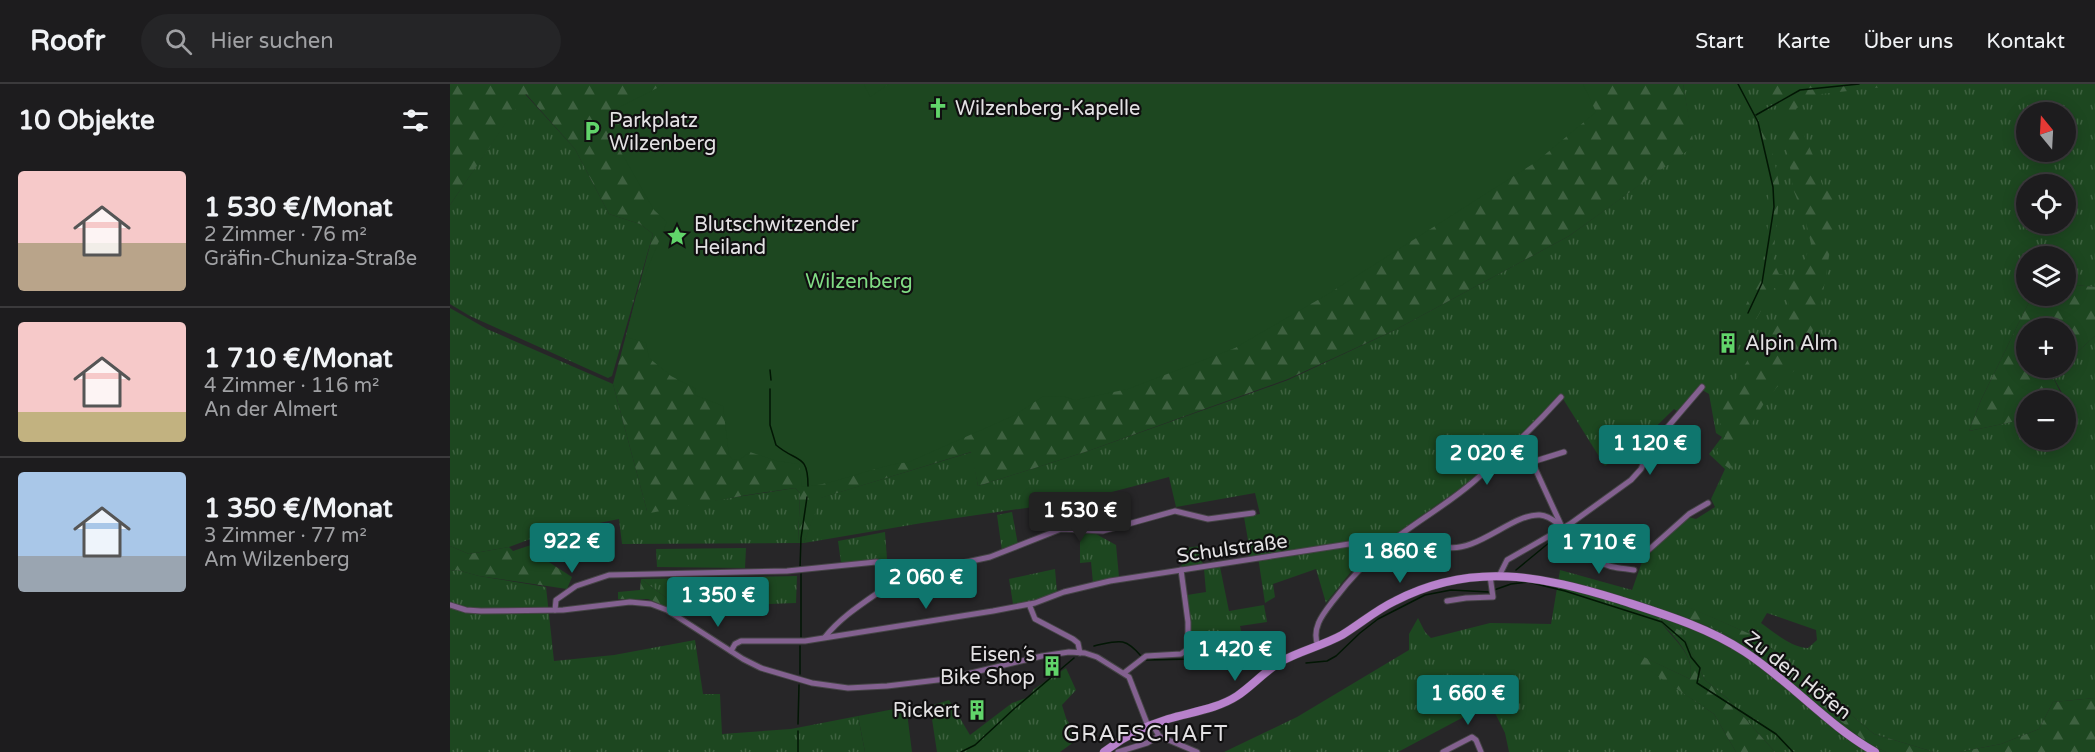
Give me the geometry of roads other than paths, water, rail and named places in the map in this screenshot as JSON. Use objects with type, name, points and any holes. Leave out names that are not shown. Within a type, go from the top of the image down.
[{"type":"street","points":[[1447,601],[1493,597],[1492,586],[1495,576],[1507,560],[1562,529],[1619,489],[1638,472],[1654,443],[1702,387]]},
{"type":"street","points":[[1318,646],[1316,632],[1322,616],[1352,577],[1387,545],[1451,501],[1522,440],[1561,397]]},
{"type":"street","points":[[1522,440],[1562,529]]},
{"type":"street","points":[[1532,462],[1564,452]]},
{"type":"street","points":[[1579,546],[1596,536],[1618,549],[1633,555],[1643,555],[1689,514],[1708,503]]},
{"type":"street","points":[[555,610],[554,604],[557,598],[573,587],[605,576],[796,571],[876,562],[893,563],[910,568],[939,568],[973,562],[1061,529],[1100,531],[1175,512],[1205,519],[1253,513]]},
{"type":"street","points":[[1445,547],[1466,546],[1534,516],[1549,517],[1579,546],[1604,564],[1634,570]]},
{"type":"street","name":"Schulstraße","points":[[731,651],[735,644],[741,641],[795,641],[1029,604],[1064,592],[1110,581],[1375,540],[1387,545]]},
{"type":"street","points":[[825,637],[839,622],[910,568]]},
{"type":"street","points":[[1124,673],[1142,658],[1182,654],[1188,649],[1189,627],[1181,570]]},
{"type":"street","name":"Zu den Höfen","points":[[1104,752],[1150,725],[1228,701],[1278,664],[1339,637],[1396,600],[1451,581],[1495,576],[1539,578],[1576,586],[1673,617],[1702,629],[1753,658],[1832,723],[1875,752]]},
{"type":"street","points":[[450,605],[471,610],[490,611],[555,610],[630,602],[651,604],[667,610],[752,663],[812,683],[849,688],[887,687],[946,679],[1041,656],[1080,652],[1097,657],[1124,673],[1132,682],[1150,725],[1159,736],[1197,752]]},
{"type":"street","points":[[1029,604],[1035,619],[1073,639],[1079,646],[1080,652]]},
{"type":"street","points":[[1118,752],[1147,743],[1159,736]]},
{"type":"street","points":[[1443,752],[1472,737],[1481,752]]},
{"type":"waterway","points":[[1738,84],[1758,122],[1773,187],[1774,207],[1762,283],[1748,313]]},
{"type":"waterway","points":[[1756,115],[1800,90],[1859,84]]},
{"type":"waterway","points":[[770,370],[771,380]]},
{"type":"waterway","points":[[770,389],[770,425],[776,445],[803,463],[806,468],[808,486]]},
{"type":"waterway","points":[[800,568],[801,538],[807,497]]},
{"type":"waterway","points":[[1516,570],[1556,537]]},
{"type":"waterway","points":[[801,574],[801,637]]},
{"type":"waterway","name":"GRAFSCHAFT","points":[[1494,590],[1511,584],[1528,582],[1565,591],[1662,622],[1685,642],[1691,657],[1700,668],[1697,683],[1776,734],[1793,752]]},
{"type":"waterway","name":"GRAFSCHAFT","points":[[1306,663],[1327,661],[1336,656],[1378,619],[1425,595],[1451,590],[1489,592]]},
{"type":"waterway","name":"GRAFSCHAFT","points":[[1094,646],[1125,643],[1141,656]]},
{"type":"waterway","name":"GRAFSCHAFT","points":[[1144,660],[1196,659],[1244,643]]},
{"type":"waterway","points":[[800,646],[800,674]]},
{"type":"waterway","name":"GRAFSCHAFT","points":[[961,752],[975,745],[1074,658]]},
{"type":"waterway","points":[[798,724],[799,685]]},
{"type":"waterway","points":[[798,731],[798,752]]},
{"type":"place","name":"Wilzenberg-Kapelle","points":[[938,108]]},
{"type":"place","name":"Parkplatz Wilzenberg","points":[[592,131]]},
{"type":"place","name":"Blutschwitzender Heiland","points":[[677,236]]},
{"type":"place","name":"Alpin Alm","points":[[1728,343]]},
{"type":"place","name":"Eisen´s Bike Shop","points":[[1052,666]]},
{"type":"place","name":"Rickert","points":[[977,710]]},
{"type":"district","name":"GRAFSCHAFT","points":[[1146,733]]},
{"type":"park label","name":"Wilzenberg","points":[[859,281]]}]
